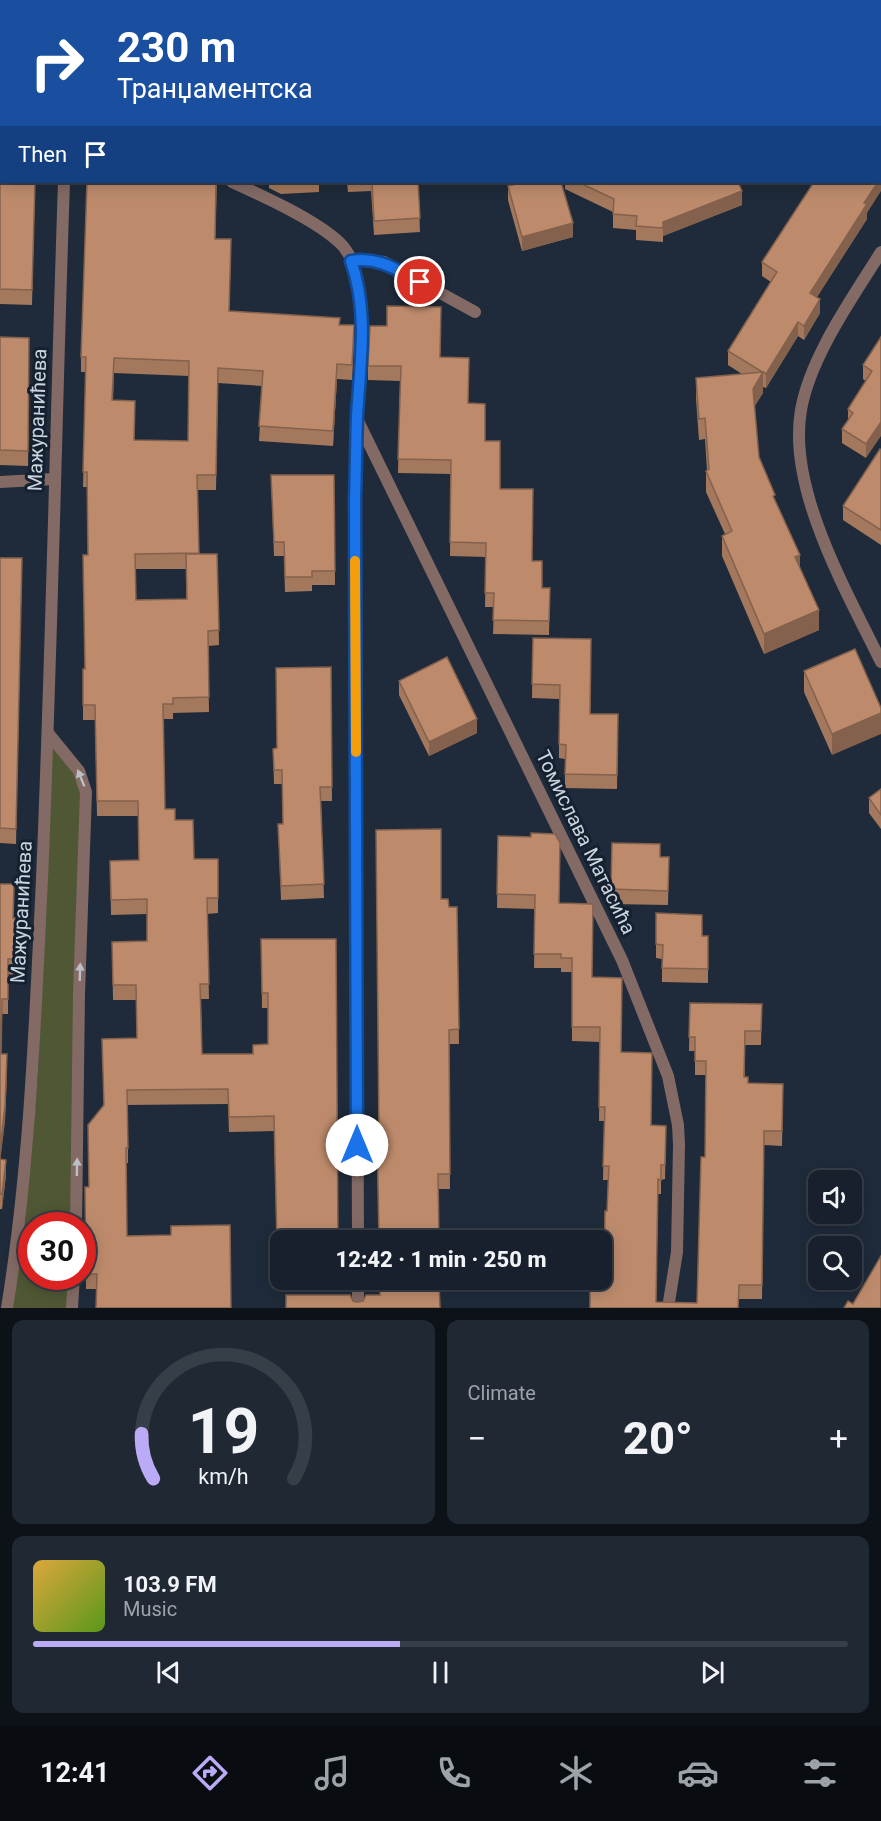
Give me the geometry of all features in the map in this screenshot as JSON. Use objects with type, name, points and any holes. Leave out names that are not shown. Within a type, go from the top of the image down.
[{"type":"street","name":"Мажуранићева","points":[[7,1308],[26,1161],[32,1083],[48,733],[64,183]]},
{"type":"street","points":[[234,183],[301,216],[340,243],[351,261],[360,296],[363,322],[355,499],[358,1230]]},
{"type":"street","points":[[881,252],[818,361],[807,386],[801,410],[799,440],[805,482],[815,520],[881,662]]},
{"type":"street","points":[[351,261],[384,262],[475,312]]},
{"type":"street","name":"Томислава Матасића","points":[[357,419],[622,960],[668,1076],[678,1125],[679,1145],[678,1241],[668,1308]]},
{"type":"street","points":[[0,482],[54,479]]},
{"type":"street","points":[[48,733],[79,771],[86,792],[79,994],[76,1212]]},
{"type":"street","points":[[72,1308],[73,1290]]},
{"type":"street","points":[[358,1290],[358,1308]]},
{"type":"green space","points":[[52,745],[75,774],[81,794],[71,1212],[24,1212],[31,1161],[38,1072]]},
{"type":"green space","points":[[18,1257],[18,1290],[69,1290],[68,1308],[11,1308]]},
{"type":"building","points":[[0,183],[35,183],[32,290],[0,289]]},
{"type":"building","points":[[87,183],[216,183],[215,239],[231,239],[229,311],[340,318],[339,325],[354,325],[352,365],[337,364],[333,431],[259,426],[263,371],[218,368],[216,475],[197,475],[199,553],[135,554],[136,600],[187,599],[186,554],[217,554],[219,630],[208,631],[209,697],[173,698],[173,704],[163,704],[165,809],[175,809],[175,820],[193,820],[194,859],[218,859],[218,898],[207,898],[209,984],[200,984],[202,1054],[253,1054],[253,1045],[268,1044],[268,993],[262,993],[261,939],[336,939],[338,1230],[277,1230],[274,1116],[229,1117],[228,1089],[127,1090],[127,1236],[171,1235],[171,1226],[230,1225],[231,1308],[96,1308],[96,1212],[85,1212],[85,1187],[89,1187],[88,1125],[104,1105],[102,1039],[137,1038],[136,985],[113,985],[112,942],[147,941],[147,899],[111,900],[110,861],[139,860],[138,801],[97,801],[95,705],[83,705],[83,669],[85,669],[83,555],[88,555],[87,472],[83,472],[86,357],[81,357]],"holes":[[[114,358],[189,361],[188,441],[134,440],[135,401],[112,400]]]},
{"type":"building","points":[[372,183],[418,183],[420,218],[374,221]]},
{"type":"building","points":[[521,183],[561,183],[573,223],[522,237],[508,186]]},
{"type":"building","points":[[580,183],[738,183],[742,191],[663,222],[663,228],[636,226],[637,216],[613,214],[614,199]]},
{"type":"building","points":[[813,183],[877,183],[864,203],[867,204],[810,293],[820,299],[804,326],[798,322],[766,374],[728,351],[777,272],[762,262]]},
{"type":"building","points":[[387,306],[441,307],[440,357],[469,358],[468,403],[485,404],[485,441],[500,441],[500,489],[533,489],[532,561],[542,561],[542,588],[550,588],[549,621],[493,620],[494,593],[485,593],[486,543],[450,542],[451,460],[398,459],[401,366],[368,366],[370,326],[387,326]]},
{"type":"building","points":[[0,337],[29,338],[28,451],[0,450]]},
{"type":"building","points":[[881,337],[881,422],[866,444],[842,429],[853,413],[848,409],[872,371],[863,365]]},
{"type":"building","points":[[763,372],[753,389],[759,457],[775,495],[773,496],[800,555],[795,557],[819,610],[764,634],[722,536],[732,531],[706,471],[709,469],[705,418],[699,419],[696,378]]},
{"type":"building","points":[[881,450],[881,530],[843,506]]},
{"type":"building","points":[[271,475],[334,475],[335,571],[312,571],[312,577],[285,577],[284,542],[274,542]]},
{"type":"building","points":[[0,558],[22,558],[16,829],[0,828]]},
{"type":"building","points":[[533,638],[591,639],[590,714],[618,714],[617,775],[565,774],[566,745],[559,744],[560,685],[532,684]]},
{"type":"building","points":[[855,649],[881,708],[881,713],[832,734],[804,671]]},
{"type":"building","points":[[447,657],[477,719],[429,742],[399,681]]},
{"type":"building","points":[[331,667],[332,787],[320,787],[324,884],[281,886],[278,824],[283,824],[282,770],[274,770],[273,749],[277,748],[276,668]]},
{"type":"building","points":[[881,789],[881,815],[869,798]]},
{"type":"building","points":[[441,829],[441,899],[448,899],[449,907],[457,907],[459,1029],[449,1030],[450,1174],[438,1174],[439,1230],[379,1230],[376,830]]},
{"type":"building","points":[[531,833],[555,834],[560,843],[559,903],[592,904],[593,906],[592,977],[622,978],[621,1052],[652,1053],[651,1125],[666,1126],[665,1165],[661,1165],[661,1180],[658,1179],[656,1302],[697,1303],[701,1157],[705,1157],[706,1061],[695,1061],[695,1037],[689,1037],[690,1003],[762,1004],[761,1031],[745,1031],[744,1077],[748,1077],[748,1083],[783,1084],[782,1131],[764,1131],[762,1285],[739,1285],[738,1308],[590,1308],[590,1290],[612,1290],[612,1230],[605,1230],[609,1166],[603,1166],[605,1107],[599,1107],[600,1027],[572,1027],[572,958],[561,958],[561,954],[534,954],[535,895],[497,894],[498,836],[531,837]]},
{"type":"building","points":[[612,843],[660,844],[660,857],[669,857],[668,891],[611,889]]},
{"type":"building","points":[[0,884],[14,884],[15,959],[8,959],[8,999],[2,999],[1,1054],[7,1054],[5,1106],[0,1148]]},
{"type":"building","points":[[656,913],[702,915],[702,936],[708,936],[708,969],[662,968],[663,945],[656,944]]},
{"type":"building","points":[[0,1159],[6,1160],[2,1194],[0,1194]]},
{"type":"building","points":[[881,1256],[881,1308],[844,1308],[848,1301],[853,1304]]},
{"type":"building","points":[[380,1290],[439,1290],[440,1308],[286,1308],[286,1295],[350,1295],[353,1301],[357,1302],[363,1301],[366,1295],[380,1295]]},
{"type":"slow traffic","points":[[355,561],[356,752]]},
{"type":"route","points":[[357,1145],[355,499],[357,419],[363,334],[360,296],[351,261],[384,262],[420,282]]}]
